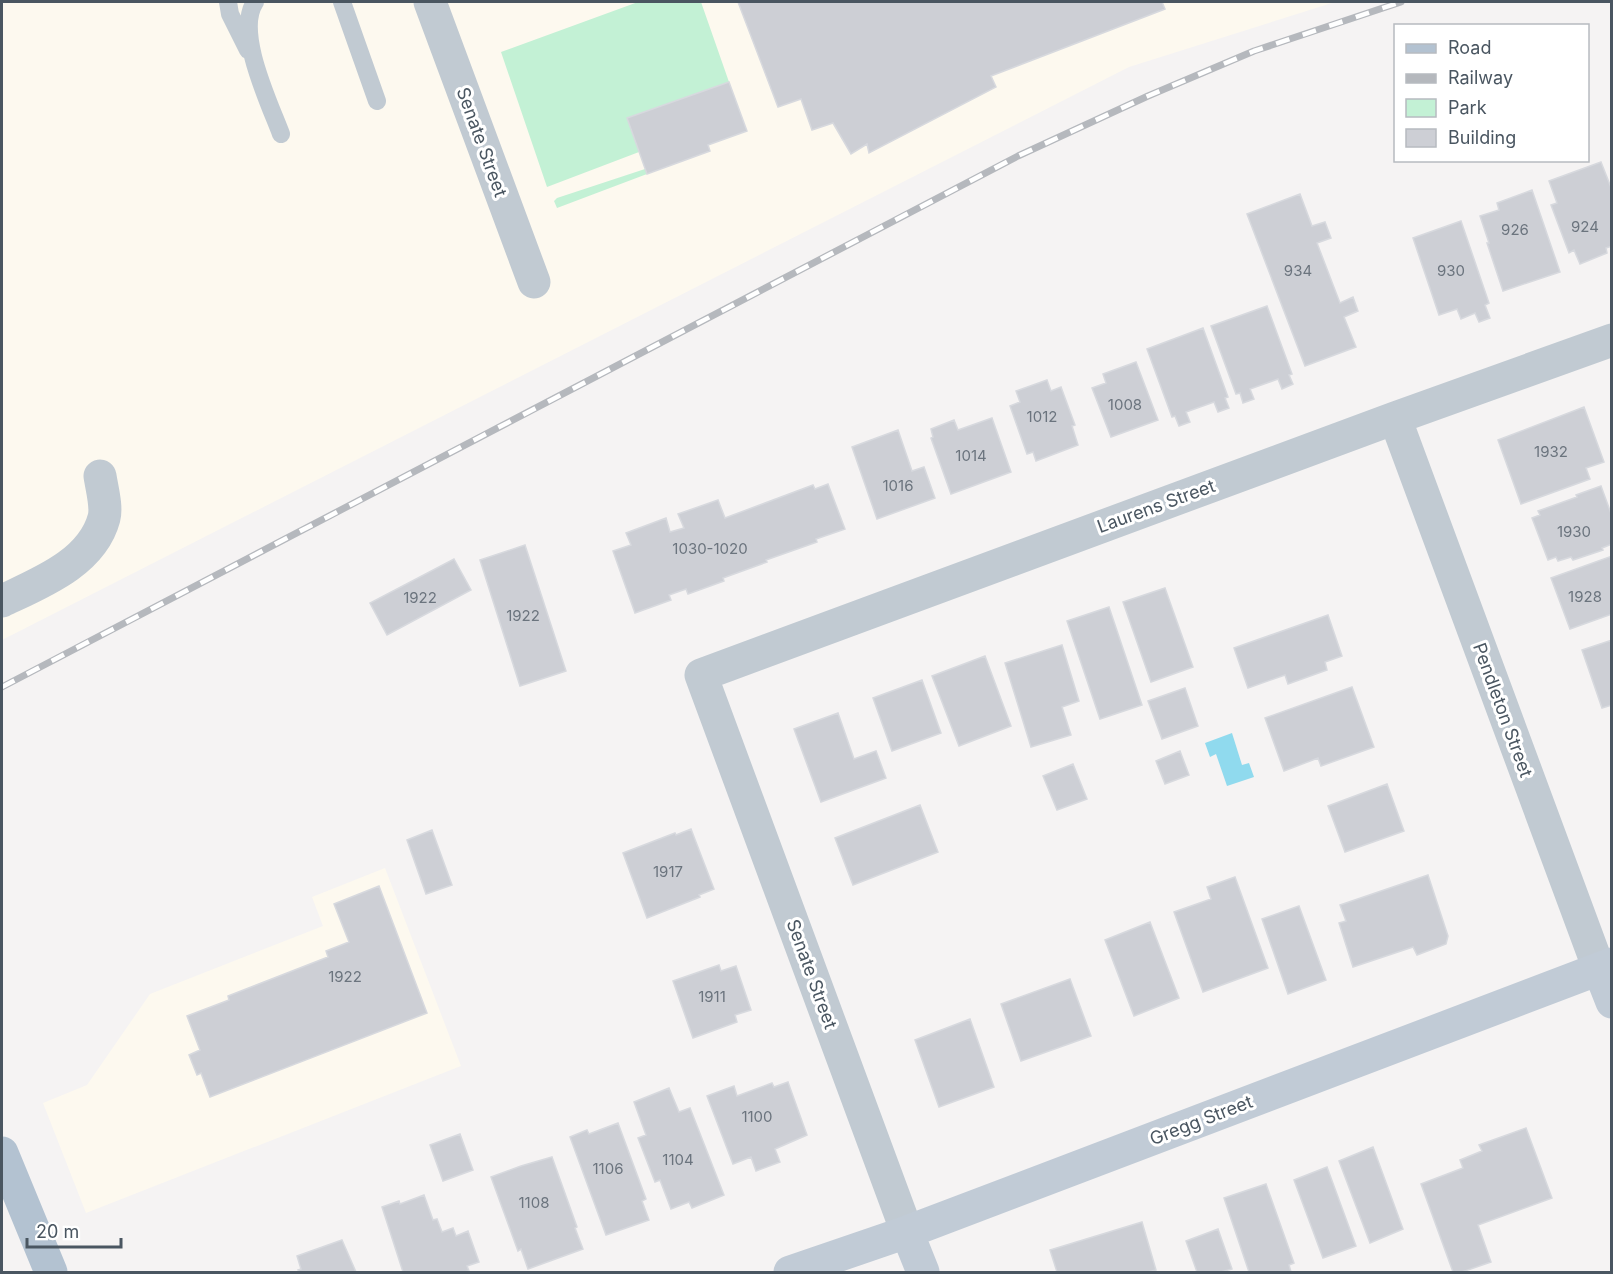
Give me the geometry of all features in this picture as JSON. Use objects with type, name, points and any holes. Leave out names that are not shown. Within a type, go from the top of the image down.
[{"type":"main road","points":[[2,1152],[51,1272]]},
{"type":"street","name":"Senate Street","points":[[430,2],[534,282]]},
{"type":"street","name":"Laurens Street","points":[[702,675],[1611,339]]},
{"type":"street","name":"Pendleton Street","points":[[1395,418],[1605,966],[1611,1002]]},
{"type":"street","points":[[2,601],[50,578],[92,546],[105,517],[100,476]]},
{"type":"street","name":"Senate Street","points":[[702,675],[923,1272]]},
{"type":"street","name":"Gregg Street","points":[[806,1270],[1605,966]]},
{"type":"lane","points":[[228,2],[230,14],[252,56],[281,134]]},
{"type":"lane","points":[[252,56],[249,17],[255,2]]},
{"type":"lane","points":[[342,2],[377,101]]},
{"type":"shaded area","points":[[2,2],[1335,2],[1129,67],[2,640]]},
{"type":"shaded area","points":[[385,868],[461,1066],[86,1213],[43,1103],[87,1085],[150,994],[323,926],[312,897]]},
{"type":"green space","points":[[638,2],[701,2],[729,82],[627,118],[639,152],[547,187],[501,52]]},
{"type":"green space","points":[[645,169],[647,174],[557,208],[554,201],[557,198]]},
{"type":"water","points":[[1232,733],[1242,765],[1249,763],[1254,777],[1227,786],[1216,754],[1210,757],[1205,743]]},
{"type":"building","points":[[738,2],[1162,2],[1165,9],[991,76],[996,87],[869,153],[867,144],[851,154],[833,123],[812,130],[801,99],[778,107]]},
{"type":"building","points":[[729,82],[747,131],[708,145],[710,151],[647,174],[627,118]]},
{"type":"building","points":[[1601,162],[1612,190],[1612,246],[1606,248],[1607,253],[1580,264],[1574,250],[1569,253],[1551,205],[1557,203],[1549,181]]},
{"type":"building","points":[[1532,190],[1560,272],[1503,291],[1480,216],[1499,210],[1497,203]]},
{"type":"building","points":[[1300,194],[1312,226],[1325,222],[1331,238],[1317,243],[1340,303],[1353,297],[1358,311],[1344,317],[1356,347],[1305,366],[1247,214]]},
{"type":"building","points":[[1461,221],[1489,303],[1485,305],[1490,318],[1479,322],[1475,313],[1461,319],[1457,309],[1439,315],[1413,238]]},
{"type":"building","points":[[1267,306],[1292,374],[1289,375],[1293,384],[1282,389],[1278,379],[1250,389],[1254,399],[1243,403],[1240,393],[1236,394],[1211,326]]},
{"type":"building","points":[[1203,328],[1228,397],[1225,398],[1229,408],[1218,412],[1214,402],[1186,412],[1190,422],[1179,426],[1175,416],[1172,417],[1147,349]]},
{"type":"building","points":[[1136,362],[1158,420],[1111,437],[1092,388],[1106,383],[1103,374]]},
{"type":"building","points":[[1047,380],[1051,391],[1061,387],[1075,425],[1072,426],[1078,445],[1036,461],[1033,452],[1027,454],[1010,406],[1020,402],[1016,391]]},
{"type":"building","points":[[1584,407],[1604,462],[1586,468],[1590,479],[1521,504],[1498,440]]},
{"type":"building","points":[[992,418],[1011,472],[951,494],[931,438],[933,437],[931,429],[954,420],[958,430]]},
{"type":"building","points":[[898,430],[912,471],[924,467],[935,498],[877,519],[852,447]]},
{"type":"building","points":[[828,484],[845,529],[723,578],[724,581],[688,594],[686,589],[669,595],[671,600],[635,613],[613,551],[631,545],[626,533],[666,518],[670,532],[684,528],[678,514],[718,500],[725,518],[813,485],[815,489]]},
{"type":"building","points":[[1601,486],[1612,516],[1612,544],[1602,548],[1603,550],[1573,560],[1571,557],[1558,561],[1556,557],[1548,560],[1532,518],[1540,515],[1538,511]]},
{"type":"building","points":[[525,545],[566,671],[520,686],[480,560]]},
{"type":"building","points":[[1612,556],[1612,614],[1570,629],[1551,578]]},
{"type":"building","points":[[454,559],[471,590],[387,635],[370,603]]},
{"type":"building","points":[[1165,588],[1193,667],[1151,682],[1123,602]]},
{"type":"building","points":[[1109,607],[1142,705],[1100,719],[1067,621]]},
{"type":"building","points":[[1328,615],[1342,656],[1325,662],[1327,670],[1288,684],[1285,675],[1248,688],[1234,648]]},
{"type":"building","points":[[1612,640],[1612,705],[1602,708],[1582,650]]},
{"type":"building","points":[[1062,645],[1079,701],[1062,707],[1071,735],[1031,747],[1005,663]]},
{"type":"building","points":[[985,656],[1011,726],[959,746],[932,676]]},
{"type":"building","points":[[922,680],[941,733],[892,751],[873,698]]},
{"type":"building","points":[[1352,687],[1374,747],[1321,766],[1318,758],[1284,771],[1265,718]]},
{"type":"building","points":[[1185,688],[1198,726],[1162,739],[1148,701]]},
{"type":"building","points":[[838,713],[854,759],[876,751],[886,778],[821,802],[794,729]]},
{"type":"building","points":[[1180,751],[1189,775],[1165,784],[1156,761]]},
{"type":"building","points":[[1073,764],[1087,799],[1057,810],[1043,776]]},
{"type":"building","points":[[1387,784],[1404,831],[1345,852],[1328,806]]},
{"type":"building","points":[[920,805],[938,852],[853,885],[835,838]]},
{"type":"building","points":[[691,829],[714,889],[647,918],[623,853]]},
{"type":"building","points":[[432,830],[452,885],[426,894],[407,840]]},
{"type":"building","points":[[1428,875],[1448,936],[1446,944],[1417,955],[1413,947],[1353,967],[1339,923],[1346,921],[1340,905]]},
{"type":"building","points":[[1235,877],[1268,968],[1203,992],[1174,912],[1211,899],[1207,887]]},
{"type":"building","points":[[379,886],[427,1013],[210,1097],[201,1073],[197,1075],[189,1055],[200,1050],[187,1016],[229,1000],[228,996],[328,957],[326,951],[349,942],[334,904]]},
{"type":"building","points":[[1299,906],[1326,980],[1288,994],[1262,919]]},
{"type":"building","points":[[1150,922],[1179,998],[1134,1016],[1105,940]]},
{"type":"building","points":[[719,965],[721,971],[736,966],[751,1010],[735,1015],[737,1022],[693,1038],[673,981]]},
{"type":"building","points":[[1070,979],[1091,1036],[1021,1061],[1001,1004]]},
{"type":"building","points":[[970,1019],[994,1087],[939,1107],[915,1040]]},
{"type":"building","points":[[788,1082],[807,1135],[775,1149],[780,1162],[756,1171],[751,1157],[733,1164],[707,1096],[734,1086],[737,1096],[772,1083],[774,1087]]},
{"type":"building","points":[[669,1088],[679,1112],[690,1108],[724,1195],[692,1208],[689,1202],[671,1209],[660,1180],[655,1182],[638,1138],[646,1135],[634,1102]]},
{"type":"building","points":[[618,1123],[646,1199],[642,1201],[649,1220],[606,1235],[570,1137],[587,1130],[589,1134]]},
{"type":"building","points":[[1526,1128],[1552,1198],[1478,1225],[1491,1262],[1462,1272],[1453,1272],[1421,1184],[1463,1168],[1460,1160],[1482,1151],[1479,1145]]},
{"type":"building","points":[[460,1134],[473,1170],[443,1181],[430,1145]]},
{"type":"building","points":[[1373,1147],[1403,1229],[1370,1243],[1339,1161]]},
{"type":"building","points":[[552,1157],[583,1249],[528,1269],[521,1249],[518,1251],[491,1177]]},
{"type":"building","points":[[1327,1167],[1356,1246],[1323,1258],[1294,1180]]},
{"type":"building","points":[[1266,1184],[1294,1263],[1289,1265],[1291,1272],[1249,1272],[1224,1198]]},
{"type":"building","points":[[424,1195],[433,1220],[437,1219],[442,1232],[453,1228],[456,1236],[468,1231],[479,1262],[467,1266],[469,1271],[403,1272],[382,1207],[399,1201],[400,1204]]},
{"type":"building","points":[[1142,1222],[1156,1270],[1148,1272],[1057,1272],[1050,1250]]},
{"type":"building","points":[[1218,1229],[1232,1269],[1221,1272],[1197,1272],[1186,1241]]},
{"type":"building","points":[[342,1240],[356,1272],[299,1272],[298,1270],[301,1269],[297,1256]]},
{"type":"railway","points":[[2,687],[1018,156],[1148,96],[1254,51],[1401,2]]}]
